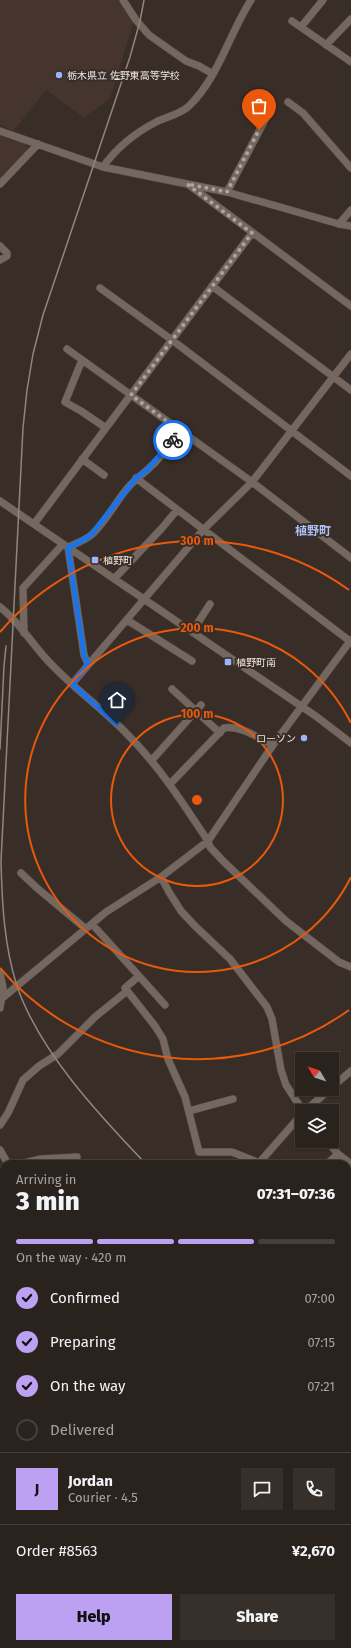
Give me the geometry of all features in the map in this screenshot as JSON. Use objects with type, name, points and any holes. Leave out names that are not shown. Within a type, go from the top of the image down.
[{"type":"street","points":[[123,0],[136,20],[149,35],[186,61],[213,74]]},
{"type":"street","points":[[301,27],[323,0]]},
{"type":"street","points":[[103,167],[110,156],[134,135],[156,122],[188,107],[213,74],[249,1]]},
{"type":"street","points":[[326,44],[351,19]]},
{"type":"street","points":[[292,21],[351,62]]},
{"type":"street","points":[[288,102],[303,113],[351,168]]},
{"type":"street","points":[[227,192],[266,118]]},
{"type":"street","points":[[0,130],[103,167],[227,192],[339,224],[351,226]]},
{"type":"street","points":[[0,184],[38,144]]},
{"type":"street","points":[[187,184],[351,306]]},
{"type":"street","points":[[339,224],[351,210]]},
{"type":"street","points":[[34,524],[252,233]]},
{"type":"street","points":[[0,246],[7,253],[7,256],[0,260]]},
{"type":"street","points":[[212,286],[351,390]]},
{"type":"street","points":[[100,288],[172,340],[351,476]]},
{"type":"street","points":[[67,349],[252,482],[351,558]]},
{"type":"street","points":[[72,684],[203,530],[252,482],[351,354]]},
{"type":"street","points":[[82,360],[65,402],[106,428]]},
{"type":"street","points":[[24,633],[23,588],[65,546],[90,536],[136,478],[147,470],[175,438],[179,430]]},
{"type":"street","points":[[82,459],[104,475]]},
{"type":"street","points":[[1,1000],[106,912],[161,877],[208,840],[273,745],[351,641],[136,478]]},
{"type":"street","points":[[0,501],[301,707],[351,743]]},
{"type":"street","points":[[114,579],[177,510]]},
{"type":"street","points":[[65,546],[84,655],[88,664]]},
{"type":"street","points":[[192,632],[210,604]]},
{"type":"street","points":[[0,607],[45,659],[127,733],[152,760],[171,784],[208,840],[210,847],[223,861],[286,921],[339,962],[351,967]]},
{"type":"street","points":[[127,620],[192,661]]},
{"type":"street","points":[[172,689],[195,712],[220,733]]},
{"type":"street","points":[[152,760],[201,705]]},
{"type":"street","points":[[171,784],[224,728],[231,727],[242,730],[273,745]]},
{"type":"street","points":[[21,872],[37,888],[89,927],[139,976],[165,1006]]},
{"type":"street","points":[[161,877],[182,911],[195,926],[230,959],[267,1007],[272,1019],[281,1070],[286,1085],[299,1104]]},
{"type":"street","points":[[0,973],[3,988],[0,1008]]},
{"type":"street","points":[[139,976],[126,988],[160,1034],[168,1059],[185,1097],[199,1152],[232,1152],[252,1160]]},
{"type":"street","points":[[0,1125],[8,1113],[23,1080],[39,1066],[58,1054],[95,1017],[128,991]]},
{"type":"street","points":[[339,1081],[351,1071]]},
{"type":"street","points":[[312,1104],[322,1096]]},
{"type":"street","points":[[189,1111],[233,1099]]},
{"type":"street","points":[[263,1160],[295,1122]]},
{"type":"street","points":[[333,1148],[346,1160]]},
{"type":"street","points":[[0,1150],[6,1160]]},
{"type":"street","points":[[331,1160],[338,1154]]},
{"type":"street","points":[[37,1160],[77,1157]]},
{"type":"shaded area","name":"栃木県立 佐野東高等学校","points":[[0,0],[121,0],[134,21],[110,98],[84,118],[46,90],[13,131],[0,125]]},
{"type":"shaded area","points":[[0,134],[27,144],[28,149],[0,178]]},
{"type":"railway","points":[[142,1160],[109,1125],[72,1081],[55,1058],[27,1010],[17,986],[6,940],[1,861],[23,428],[27,390],[33,354],[43,315],[130,57],[144,0]]},
{"type":"railway","points":[[0,749],[6,646]]},
{"type":"way so far","points":[[173,440],[179,430],[131,395],[252,233],[187,184],[227,192],[259,130]]},
{"type":"place","name":"栃木県立 佐野東高等学校","points":[[59,75]]},
{"type":"place","name":"植野町","points":[[95,560]]},
{"type":"place","name":"植野町南","points":[[228,662]]},
{"type":"place","name":"ローソン","points":[[304,738]]},
{"type":"district","name":"植野町","points":[[313,531]]},
{"type":"route","points":[[117,724],[72,684],[88,664],[84,655],[68,548],[90,536],[136,478],[147,470],[173,440]]}]
